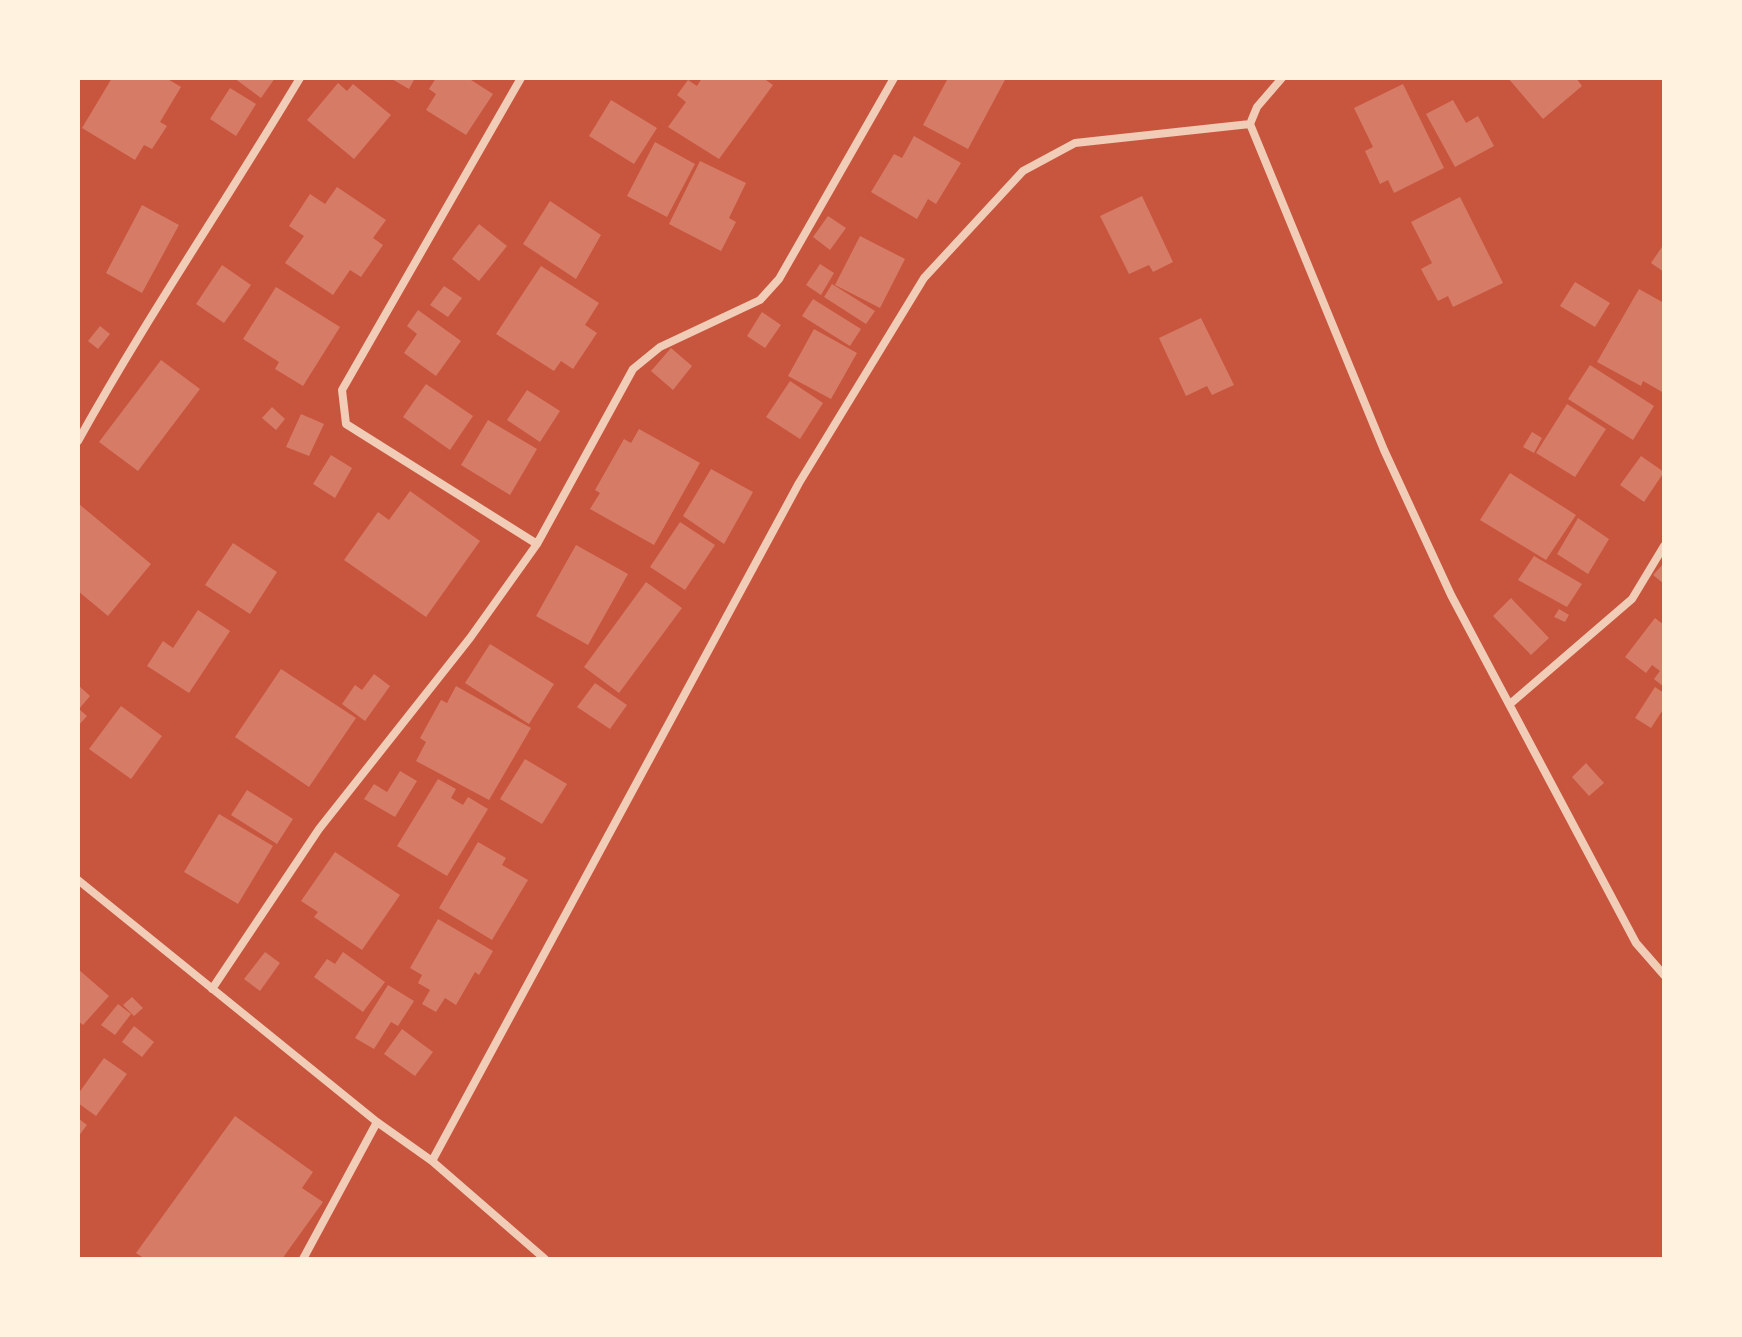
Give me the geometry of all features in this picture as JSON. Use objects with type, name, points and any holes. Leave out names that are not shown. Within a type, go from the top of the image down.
[{"type":"street","points":[[78,441],[122,362],[207,232],[300,78]]},
{"type":"street","points":[[521,78],[342,390],[341,407],[346,424],[537,544]]},
{"type":"street","points":[[212,989],[319,829],[470,638],[537,544],[633,369],[660,347],[760,300],[779,279],[894,78]]},
{"type":"street","points":[[1282,78],[1257,107],[1250,124],[1384,450],[1451,595],[1636,943],[1664,975]]},
{"type":"street","points":[[432,1161],[799,483],[924,278],[1023,171],[1075,143],[1250,124]]},
{"type":"street","points":[[1510,704],[1632,599],[1664,546]]},
{"type":"street","points":[[78,880],[377,1122],[432,1161],[545,1259]]},
{"type":"street","points":[[303,1259],[377,1122]]},
{"type":"building","points":[[112,78],[166,78],[181,87],[160,122],[167,126],[152,149],[144,145],[135,160],[82,128]]},
{"type":"building","points":[[234,78],[275,78],[261,98]]},
{"type":"building","points":[[390,78],[415,78],[409,89]]},
{"type":"building","points":[[436,78],[468,78],[493,94],[466,135],[426,110],[436,94],[429,89]]},
{"type":"building","points":[[702,78],[763,78],[773,85],[719,159],[668,127],[686,102],[677,95],[688,80],[697,86]]},
{"type":"building","points":[[948,78],[1006,78],[968,149],[923,125]]},
{"type":"building","points":[[1508,78],[1576,78],[1582,86],[1543,119]]},
{"type":"building","points":[[338,83],[347,91],[353,84],[391,115],[354,159],[307,120]]},
{"type":"building","points":[[1403,84],[1444,168],[1394,193],[1388,180],[1380,184],[1365,151],[1373,147],[1354,108]]},
{"type":"building","points":[[230,88],[256,104],[236,136],[210,119]]},
{"type":"building","points":[[611,100],[657,128],[634,164],[589,136]]},
{"type":"building","points":[[1453,100],[1466,123],[1478,116],[1494,146],[1455,167],[1426,114]]},
{"type":"building","points":[[914,136],[961,163],[936,204],[928,199],[917,219],[871,192],[894,154],[902,158]]},
{"type":"building","points":[[655,142],[695,164],[667,217],[627,196]]},
{"type":"building","points":[[700,161],[746,183],[729,218],[736,222],[721,251],[669,224]]},
{"type":"building","points":[[337,187],[386,220],[373,238],[383,245],[361,277],[350,270],[333,295],[285,263],[304,236],[289,226],[310,194],[325,204]]},
{"type":"building","points":[[1142,196],[1173,262],[1153,272],[1149,265],[1129,274],[1100,216]]},
{"type":"building","points":[[1460,197],[1503,283],[1453,307],[1448,296],[1438,301],[1421,269],[1432,263],[1411,222]]},
{"type":"building","points":[[550,201],[601,235],[576,279],[523,244]]},
{"type":"building","points":[[142,205],[179,225],[142,293],[106,273]]},
{"type":"building","points":[[828,216],[846,228],[830,250],[813,237]]},
{"type":"building","points":[[479,224],[507,246],[479,281],[452,259]]},
{"type":"building","points":[[860,236],[905,259],[880,308],[835,285]]},
{"type":"building","points":[[1664,244],[1664,272],[1651,263]]},
{"type":"building","points":[[820,264],[834,273],[821,295],[806,285]]},
{"type":"building","points":[[222,265],[251,285],[224,323],[196,304]]},
{"type":"building","points":[[541,266],[599,303],[585,325],[597,333],[573,369],[561,361],[554,371],[496,334]]},
{"type":"building","points":[[1575,282],[1610,303],[1595,327],[1560,306]]},
{"type":"building","points":[[832,284],[875,311],[866,324],[824,297]]},
{"type":"building","points":[[444,286],[462,298],[448,317],[430,305]]},
{"type":"building","points":[[276,287],[340,327],[303,386],[275,369],[279,362],[243,339]]},
{"type":"building","points":[[1639,289],[1664,303],[1664,393],[1643,381],[1641,386],[1597,362]]},
{"type":"building","points":[[813,299],[861,329],[850,346],[802,316]]},
{"type":"building","points":[[418,310],[461,341],[436,376],[404,353],[417,334],[407,326]]},
{"type":"building","points":[[762,312],[781,325],[765,348],[747,336]]},
{"type":"building","points":[[1201,318],[1234,385],[1212,395],[1207,386],[1186,396],[1159,338]]},
{"type":"building","points":[[100,326],[110,334],[98,349],[88,341]]},
{"type":"building","points":[[814,329],[857,353],[831,399],[788,376]]},
{"type":"building","points":[[671,348],[692,366],[673,390],[651,371]]},
{"type":"building","points":[[161,360],[200,389],[138,471],[99,442]]},
{"type":"building","points":[[1590,365],[1654,406],[1633,440],[1568,399]]},
{"type":"building","points":[[790,381],[823,403],[800,439],[766,417]]},
{"type":"building","points":[[426,384],[473,416],[450,450],[403,417]]},
{"type":"building","points":[[527,390],[560,411],[540,442],[507,420]]},
{"type":"building","points":[[1567,404],[1606,429],[1575,477],[1536,453]]},
{"type":"building","points":[[272,407],[285,419],[276,430],[262,418]]},
{"type":"building","points":[[301,414],[324,424],[309,456],[286,447]]},
{"type":"building","points":[[488,420],[537,449],[510,495],[461,465]]},
{"type":"building","points":[[639,429],[700,463],[654,545],[590,509],[600,493],[595,490],[624,439],[631,443]]},
{"type":"building","points":[[1532,432],[1542,438],[1534,453],[1523,447]]},
{"type":"building","points":[[331,455],[352,468],[335,498],[313,484]]},
{"type":"building","points":[[1641,456],[1664,472],[1644,502],[1620,485]]},
{"type":"building","points":[[711,469],[753,492],[724,544],[683,516]]},
{"type":"building","points":[[1510,473],[1576,515],[1546,560],[1480,520]]},
{"type":"building","points":[[410,491],[480,541],[426,617],[344,560],[378,512],[389,520]]},
{"type":"building","points":[[79,504],[151,564],[108,616],[78,591]]},
{"type":"building","points":[[1578,518],[1609,539],[1588,574],[1557,554]]},
{"type":"building","points":[[680,522],[715,545],[685,590],[650,567]]},
{"type":"building","points":[[233,543],[277,572],[250,614],[205,585]]},
{"type":"building","points":[[576,545],[628,574],[588,645],[536,616]]},
{"type":"building","points":[[1534,556],[1582,584],[1567,607],[1518,580]]},
{"type":"building","points":[[1664,563],[1664,584],[1653,575]]},
{"type":"building","points":[[646,582],[682,608],[619,693],[584,667]]},
{"type":"building","points":[[1511,598],[1549,638],[1531,655],[1493,616]]},
{"type":"building","points":[[1559,609],[1569,615],[1565,622],[1554,617]]},
{"type":"building","points":[[198,610],[230,631],[189,693],[147,666],[163,641],[173,648]]},
{"type":"building","points":[[1655,618],[1664,625],[1664,687],[1654,679],[1660,671],[1652,665],[1646,673],[1625,657]]},
{"type":"building","points":[[490,644],[554,684],[529,724],[465,683]]},
{"type":"building","points":[[281,669],[356,718],[309,787],[235,737]]},
{"type":"building","points":[[374,674],[390,686],[365,721],[342,704],[355,685],[362,690]]},
{"type":"building","points":[[595,683],[627,705],[610,729],[577,707]]},
{"type":"building","points":[[78,685],[90,696],[79,709],[87,716],[78,726]]},
{"type":"building","points":[[456,686],[531,728],[489,800],[416,761],[426,742],[420,738],[441,700],[447,703]]},
{"type":"building","points":[[1655,687],[1664,693],[1664,708],[1651,728],[1635,718]]},
{"type":"building","points":[[121,706],[162,736],[131,779],[89,749]]},
{"type":"building","points":[[525,759],[567,784],[542,824],[500,799]]},
{"type":"building","points":[[1586,763],[1604,783],[1589,796],[1572,777]]},
{"type":"building","points":[[400,771],[417,781],[395,817],[364,799],[374,784],[387,792]]},
{"type":"building","points":[[438,779],[456,789],[451,798],[463,805],[468,797],[488,809],[447,876],[397,846]]},
{"type":"building","points":[[247,790],[293,819],[277,844],[231,815]]},
{"type":"building","points":[[219,814],[273,846],[238,904],[184,872]]},
{"type":"building","points":[[478,842],[506,858],[502,865],[528,880],[492,940],[439,908]]},
{"type":"building","points":[[335,852],[400,895],[362,950],[314,917],[318,912],[301,901]]},
{"type":"building","points":[[438,919],[493,951],[479,975],[475,972],[456,1005],[445,998],[436,1012],[422,1004],[430,990],[418,983],[422,975],[410,968]]},
{"type":"building","points":[[265,952],[280,963],[260,991],[244,979]]},
{"type":"building","points":[[343,952],[385,982],[363,1012],[314,977],[327,959],[335,964]]},
{"type":"building","points":[[78,969],[109,996],[83,1025],[78,1021]]},
{"type":"building","points":[[388,985],[414,1001],[398,1026],[391,1022],[374,1049],[355,1038]]},
{"type":"building","points":[[132,997],[143,1008],[134,1016],[123,1005]]},
{"type":"building","points":[[118,1004],[131,1014],[115,1035],[101,1025]]},
{"type":"building","points":[[134,1026],[154,1042],[142,1057],[122,1042]]},
{"type":"building","points":[[402,1029],[433,1052],[415,1076],[384,1054]]},
{"type":"building","points":[[104,1058],[127,1074],[96,1116],[78,1103],[78,1094]]},
{"type":"building","points":[[235,1116],[313,1172],[302,1188],[323,1202],[282,1259],[145,1259],[136,1253]]},
{"type":"building","points":[[78,1118],[87,1125],[78,1137]]}]
